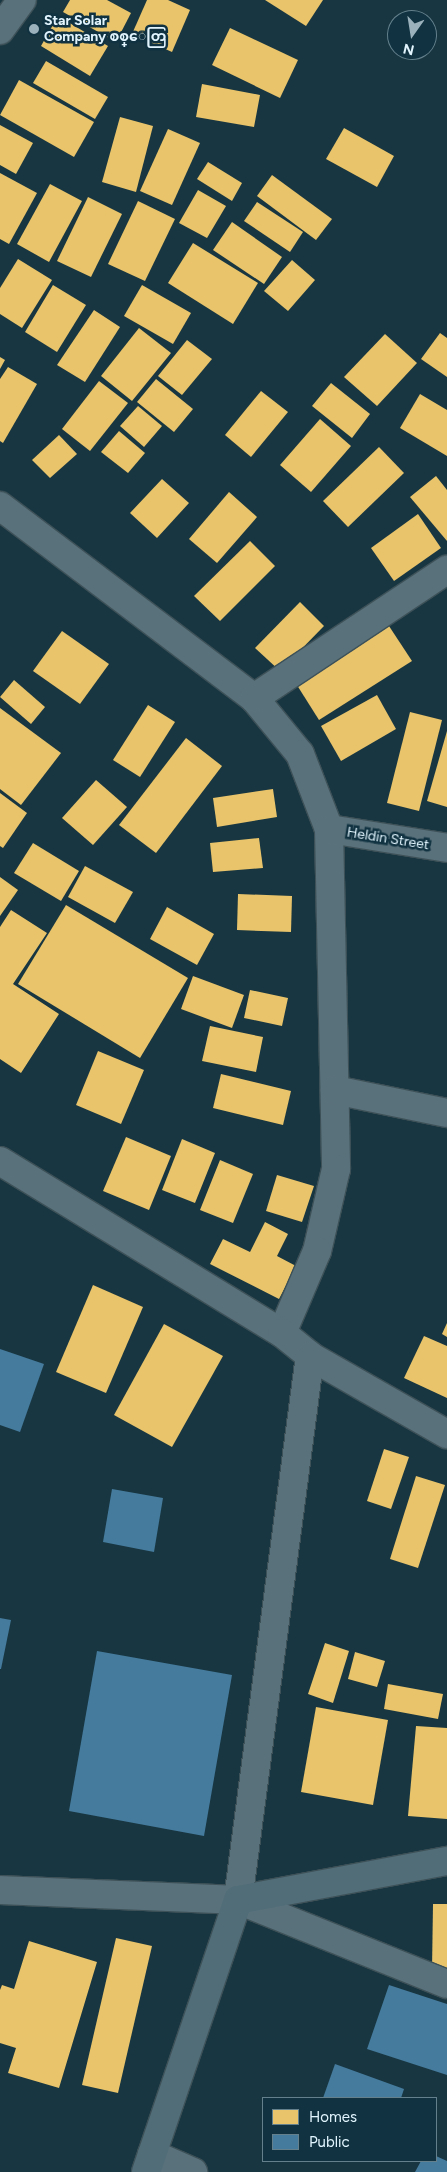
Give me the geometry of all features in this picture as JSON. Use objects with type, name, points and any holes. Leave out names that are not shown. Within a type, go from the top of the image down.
[{"type":"main road","points":[[149,2163],[238,1900],[447,1861]]},
{"type":"street","points":[[0,30],[22,0]]},
{"type":"street","points":[[0,506],[254,698],[300,754],[329,830],[336,1169],[318,1251],[282,1333]]},
{"type":"street","points":[[254,698],[447,570]]},
{"type":"street","name":"Heldin Street","points":[[329,830],[447,848]]},
{"type":"street","points":[[335,1090],[447,1113]]},
{"type":"street","points":[[0,1161],[282,1333],[310,1356],[447,1434]]},
{"type":"street","points":[[238,1900],[310,1356]]},
{"type":"street","points":[[0,1890],[238,1900],[447,1984]]},
{"type":"street","points":[[149,2163],[193,2172]]},
{"type":"building: Homes","points":[[70,0],[107,0],[131,13],[116,42],[63,12]]},
{"type":"building: Homes","points":[[147,0],[168,0],[190,10],[172,52],[132,34]]},
{"type":"building: Homes","points":[[265,0],[323,0],[306,26]]},
{"type":"building: Homes","points":[[58,16],[108,46],[90,76],[41,46]]},
{"type":"building: Homes","points":[[230,28],[298,60],[280,98],[212,65]]},
{"type":"building: Homes","points":[[46,61],[108,97],[95,119],[33,83]]},
{"type":"building: Homes","points":[[19,80],[94,122],[74,157],[0,115]]},
{"type":"building: Homes","points":[[202,84],[260,95],[254,127],[196,117]]},
{"type":"building: Homes","points":[[120,117],[153,126],[136,192],[102,182]]},
{"type":"building: Homes","points":[[0,125],[33,143],[16,174],[0,165]]},
{"type":"building: Homes","points":[[344,128],[394,156],[377,187],[326,159]]},
{"type":"building: Homes","points":[[168,129],[200,143],[172,205],[140,191]]},
{"type":"building: Homes","points":[[208,162],[242,183],[232,201],[197,179]]},
{"type":"building: Homes","points":[[0,173],[37,193],[9,244],[0,239]]},
{"type":"building: Homes","points":[[272,175],[332,219],[316,240],[257,196]]},
{"type":"building: Homes","points":[[50,184],[82,201],[49,262],[17,244]]},
{"type":"building: Homes","points":[[198,190],[226,206],[207,238],[179,223]]},
{"type":"building: Homes","points":[[88,197],[122,214],[91,277],[57,261]]},
{"type":"building: Homes","points":[[138,201],[175,219],[145,281],[108,264]]},
{"type":"building: Homes","points":[[257,202],[303,232],[290,252],[244,221]]},
{"type":"building: Homes","points":[[232,222],[282,257],[264,284],[213,250]]},
{"type":"building: Homes","points":[[193,243],[258,283],[233,324],[168,283]]},
{"type":"building: Homes","points":[[18,259],[52,280],[22,328],[0,314],[0,288]]},
{"type":"building: Homes","points":[[292,260],[315,280],[288,311],[264,291]]},
{"type":"building: Homes","points":[[53,285],[86,305],[57,352],[25,332]]},
{"type":"building: Homes","points":[[142,285],[191,313],[173,344],[124,316]]},
{"type":"building: Homes","points":[[94,310],[120,327],[85,382],[57,365]]},
{"type":"building: Homes","points":[[139,328],[171,353],[132,401],[101,376]]},
{"type":"building: Homes","points":[[440,333],[447,338],[447,377],[421,359]]},
{"type":"building: Homes","points":[[385,334],[417,363],[377,406],[344,377]]},
{"type":"building: Homes","points":[[187,340],[212,359],[182,395],[158,376]]},
{"type":"building: Homes","points":[[0,357],[5,360],[0,369]]},
{"type":"building: Homes","points":[[8,367],[37,384],[3,443],[0,441],[0,379]]},
{"type":"building: Homes","points":[[156,379],[193,409],[174,432],[137,402]]},
{"type":"building: Homes","points":[[99,381],[128,403],[90,451],[62,429]]},
{"type":"building: Homes","points":[[331,383],[370,414],[352,438],[312,406]]},
{"type":"building: Homes","points":[[261,391],[288,412],[251,457],[225,435]]},
{"type":"building: Homes","points":[[420,394],[447,410],[447,456],[400,428]]},
{"type":"building: Homes","points":[[138,406],[162,426],[144,447],[120,426]]},
{"type":"building: Homes","points":[[320,419],[351,446],[311,492],[280,465]]},
{"type":"building: Homes","points":[[119,431],[145,453],[128,473],[101,452]]},
{"type":"building: Homes","points":[[59,435],[77,454],[50,478],[32,460]]},
{"type":"building: Homes","points":[[379,447],[404,473],[348,527],[323,501]]},
{"type":"building: Homes","points":[[436,476],[447,490],[447,541],[410,497]]},
{"type":"building: Homes","points":[[162,479],[189,503],[157,538],[130,513]]},
{"type":"building: Homes","points":[[229,492],[257,517],[217,563],[189,539]]},
{"type":"building: Homes","points":[[418,514],[441,548],[394,581],[371,548]]},
{"type":"building: Homes","points":[[250,541],[275,566],[220,621],[194,596]]},
{"type":"building: Homes","points":[[300,602],[324,626],[280,671],[255,648]]},
{"type":"building: Homes","points":[[387,623],[412,661],[319,720],[295,682]]},
{"type":"building: Homes","points":[[62,631],[109,664],[80,704],[33,671]]},
{"type":"building: Homes","points":[[14,680],[45,707],[31,724],[0,697]]},
{"type":"building: Homes","points":[[377,695],[396,729],[341,761],[321,726]]},
{"type":"building: Homes","points":[[148,705],[175,722],[140,777],[113,760]]},
{"type":"building: Homes","points":[[0,708],[61,753],[21,805],[0,789]]},
{"type":"building: Homes","points":[[410,712],[442,720],[419,811],[387,803]]},
{"type":"building: Homes","points":[[447,731],[447,807],[427,801]]},
{"type":"building: Homes","points":[[186,738],[222,766],[156,853],[119,825]]},
{"type":"building: Homes","points":[[96,780],[127,807],[93,845],[62,818]]},
{"type":"building: Homes","points":[[273,789],[277,817],[217,827],[213,798]]},
{"type":"building: Homes","points":[[0,793],[27,813],[3,848],[0,846]]},
{"type":"building: Homes","points":[[259,838],[263,868],[213,872],[210,843]]},
{"type":"building: Homes","points":[[33,843],[79,871],[61,901],[14,873]]},
{"type":"building: Homes","points":[[85,866],[133,892],[115,923],[68,897]]},
{"type":"building: Homes","points":[[0,877],[18,890],[0,916]]},
{"type":"building: Homes","points":[[238,894],[292,896],[291,932],[237,930]]},
{"type":"building: Homes","points":[[66,905],[188,978],[140,1058],[18,984]]},
{"type":"building: Homes","points":[[167,907],[214,934],[197,965],[150,939]]},
{"type":"building: Homes","points":[[11,910],[47,933],[13,984],[59,1014],[21,1073],[0,1059],[0,927]]},
{"type":"building: Homes","points":[[193,976],[244,995],[232,1028],[181,1009]]},
{"type":"building: Homes","points":[[250,990],[288,998],[282,1026],[244,1018]]},
{"type":"building: Homes","points":[[210,1026],[263,1037],[256,1072],[202,1061]]},
{"type":"building: Homes","points":[[98,1051],[144,1070],[121,1124],[76,1105]]},
{"type":"building: Homes","points":[[221,1074],[291,1091],[283,1125],[213,1108]]},
{"type":"building: Homes","points":[[126,1137],[171,1156],[149,1210],[103,1191]]},
{"type":"building: Homes","points":[[182,1139],[215,1153],[195,1203],[162,1190]]},
{"type":"building: Homes","points":[[220,1160],[253,1174],[233,1223],[200,1210]]},
{"type":"building: Homes","points":[[277,1175],[314,1186],[302,1222],[266,1211]]},
{"type":"building: Homes","points":[[265,1222],[288,1234],[277,1256],[296,1266],[279,1299],[210,1264],[223,1239],[250,1252]]},
{"type":"building: Homes","points":[[93,1285],[143,1307],[106,1393],[56,1372]]},
{"type":"building: Homes","points":[[447,1323],[447,1337],[442,1334]]},
{"type":"building: Homes","points":[[164,1324],[223,1356],[172,1447],[114,1415]]},
{"type":"building: Homes","points":[[424,1336],[447,1346],[447,1398],[404,1378]]},
{"type":"building: Homes","points":[[384,1449],[409,1457],[391,1509],[367,1501]]},
{"type":"building: Homes","points":[[416,1476],[445,1485],[418,1568],[390,1559]]},
{"type":"building: Homes","points":[[325,1643],[349,1651],[333,1703],[308,1694]]},
{"type":"building: Homes","points":[[355,1652],[385,1661],[377,1687],[348,1679]]},
{"type":"building: Homes","points":[[388,1684],[443,1694],[438,1719],[384,1709]]},
{"type":"building: Homes","points":[[316,1707],[388,1720],[373,1805],[301,1792]]},
{"type":"building: Homes","points":[[416,1726],[447,1728],[447,1819],[408,1816]]},
{"type":"building: Homes","points":[[433,1904],[447,1904],[447,1970],[432,1970]]},
{"type":"building: Homes","points":[[116,1938],[152,1946],[118,2093],[82,2085]]},
{"type":"building: Homes","points":[[29,1941],[97,1962],[59,2088],[8,2073],[16,2048],[0,2043],[0,1990],[2,1985],[14,1989]]},
{"type":"building: Public","points":[[0,1349],[44,1364],[20,1432],[0,1425]]},
{"type":"building: Public","points":[[112,1489],[163,1498],[154,1552],[103,1542]]},
{"type":"building: Public","points":[[0,1618],[11,1620],[1,1669],[0,1669]]},
{"type":"building: Public","points":[[97,1651],[232,1675],[204,1836],[69,1811]]},
{"type":"building: Public","points":[[389,1985],[447,2004],[447,2075],[367,2049]]},
{"type":"building: Public","points":[[335,2064],[404,2089],[401,2097],[323,2097]]},
{"type":"building: Public","points":[[437,2156],[447,2161],[447,2172],[415,2172],[420,2162],[437,2162]]},
{"type":"place","name":"Star Solar Company စစ္ေတြ","points":[[34,29]]}]
